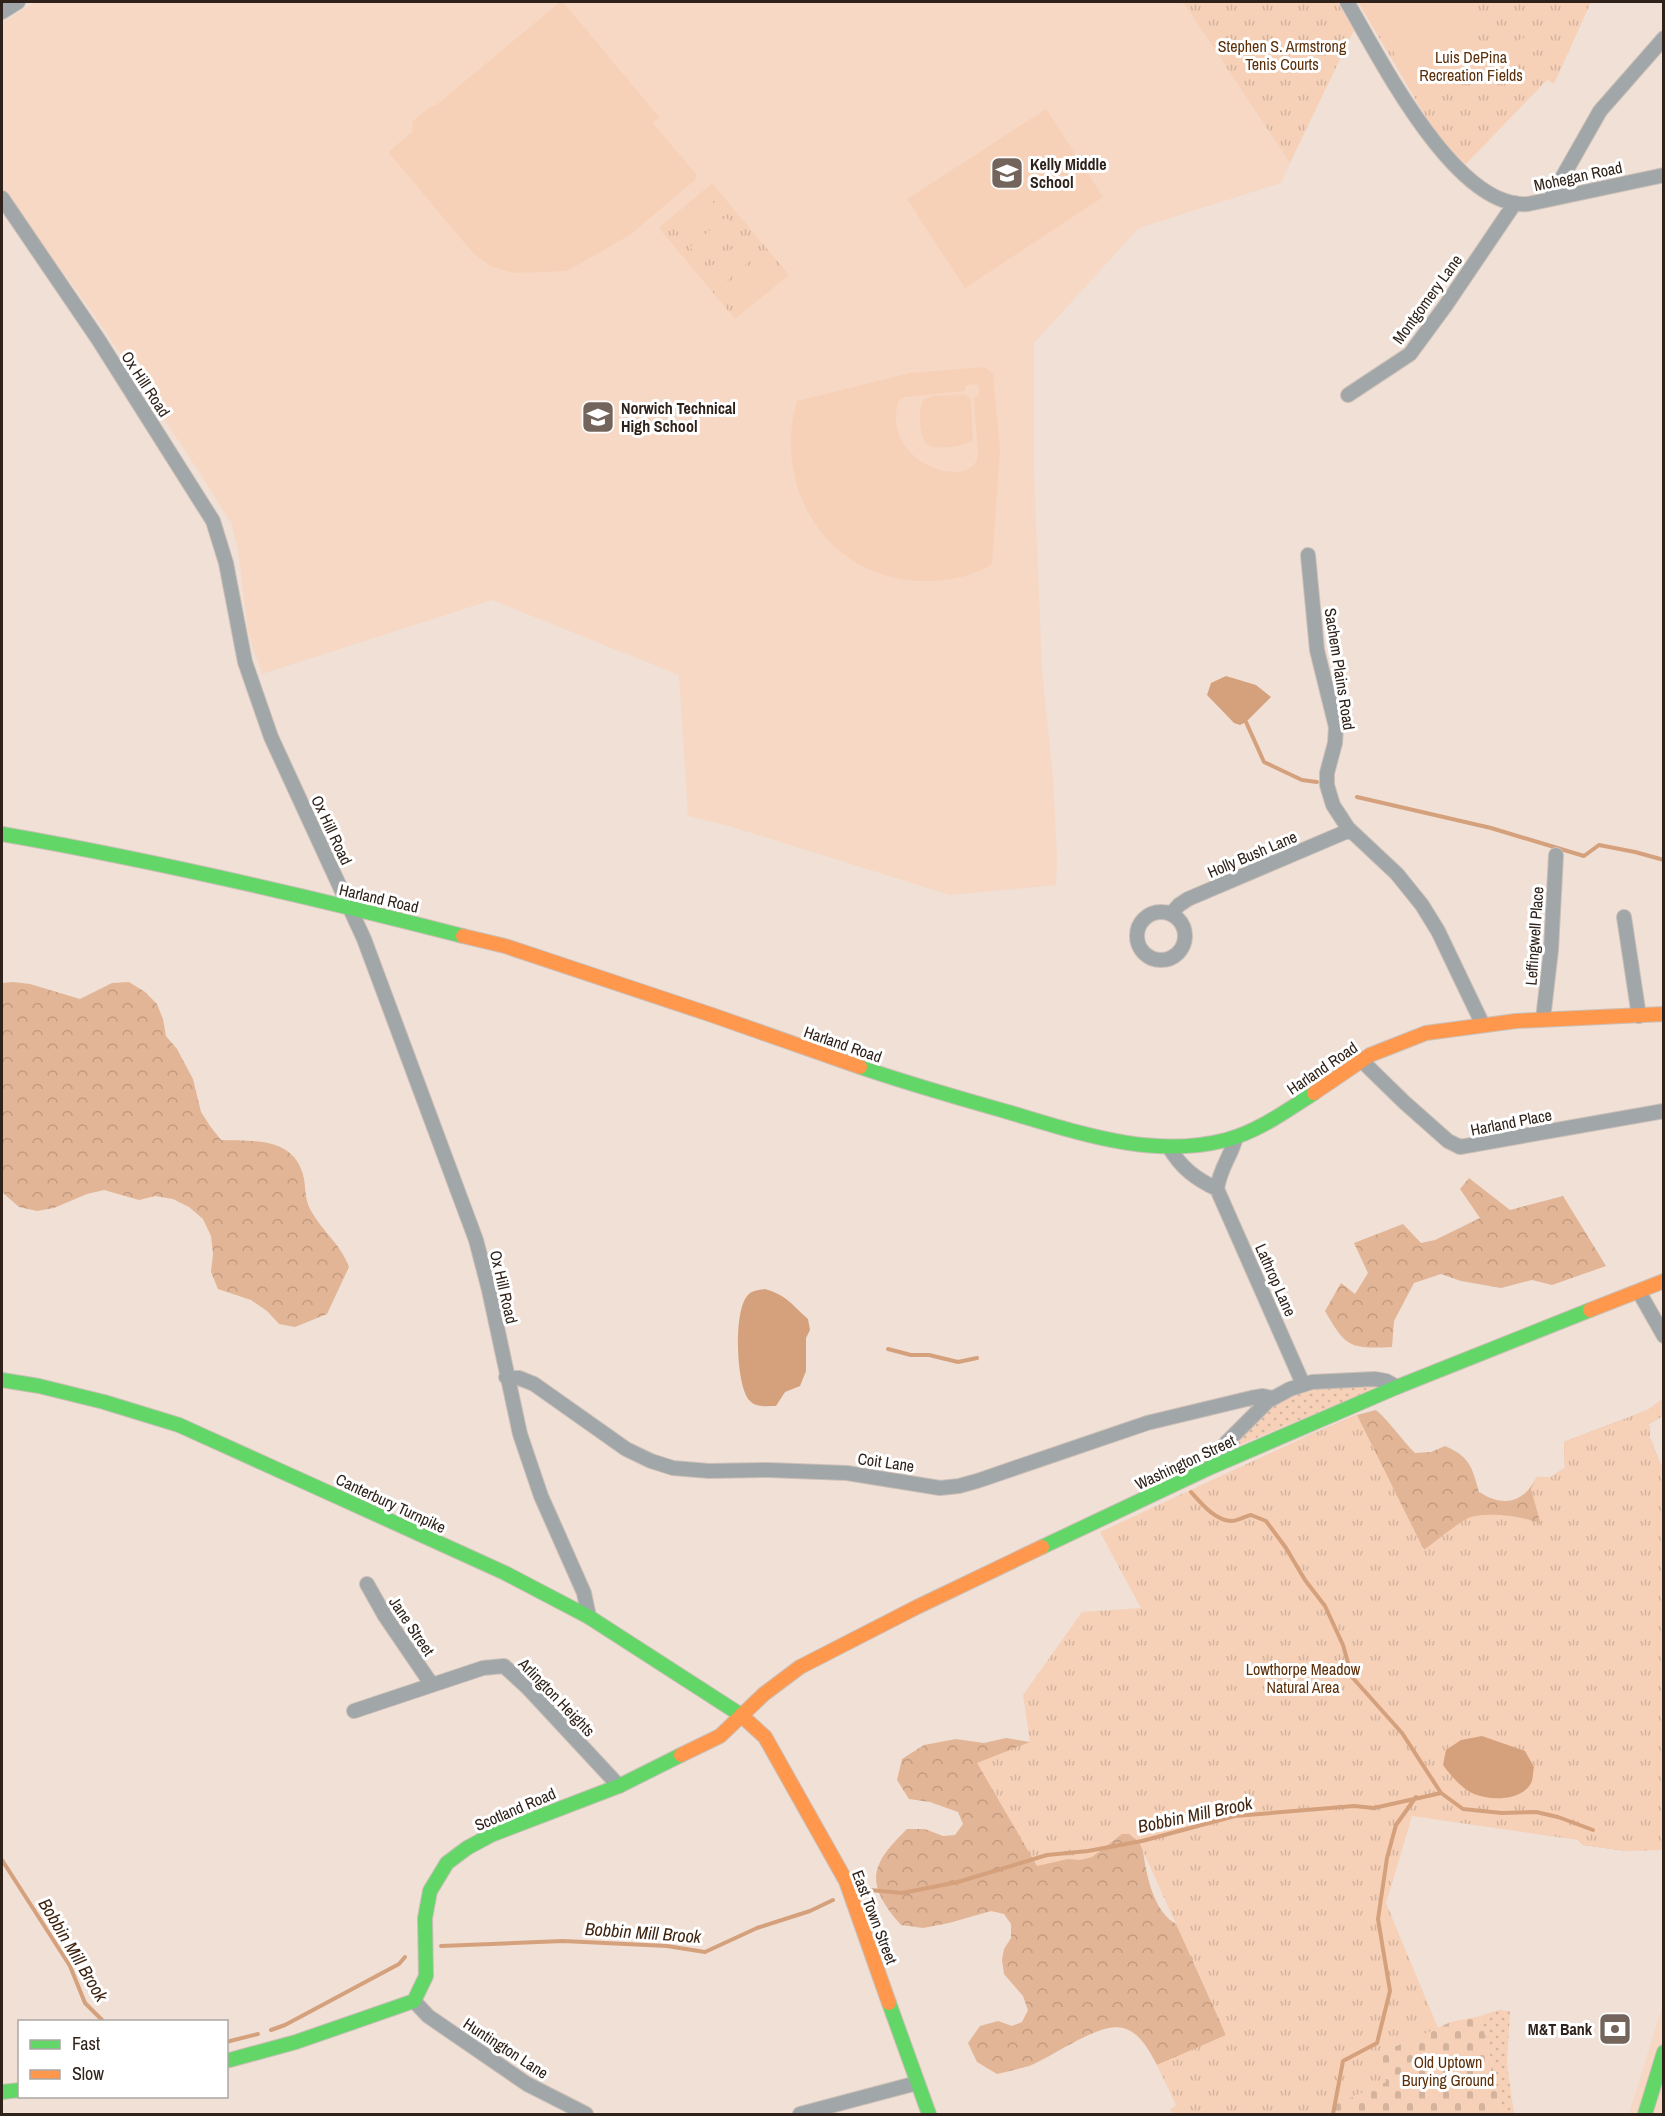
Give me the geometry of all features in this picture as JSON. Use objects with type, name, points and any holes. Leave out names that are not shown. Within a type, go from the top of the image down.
[{"type":"street","points":[[2,12],[18,2]]},
{"type":"street","name":"Mohegan Road","points":[[1347,2],[1409,105],[1439,147],[1479,187],[1496,198],[1528,204],[1664,175]]},
{"type":"street","points":[[1550,199],[1600,111],[1664,38]]},
{"type":"street","name":"Montgomery Lane","points":[[1348,394],[1410,354],[1515,203]]},
{"type":"street","name":"Ox Hill Road","points":[[3,204],[104,349],[213,521],[224,554],[242,647],[256,695],[276,749],[350,907],[476,1240],[520,1434],[537,1486],[584,1593],[589,1617]]},
{"type":"street","name":"Sachem Plains Road","points":[[1308,555],[1317,650],[1336,727],[1335,743],[1327,773],[1335,811],[1350,830],[1397,874],[1428,914],[1483,1024]]},
{"type":"street","name":"Holly Bush Lane","points":[[1171,914],[1179,904],[1188,899],[1350,830]]},
{"type":"street","name":"Harland Road","points":[[2,834],[99,851],[350,907],[528,952],[848,1064],[939,1093],[1107,1140],[1151,1147],[1200,1145],[1251,1132],[1275,1119],[1362,1060],[1388,1046],[1414,1037],[1483,1024],[1664,1014]]},
{"type":"street","name":"Leffingwell Place","points":[[1543,1019],[1551,950],[1556,855]]},
{"type":"street","points":[[1624,917],[1639,1016]]},
{"type":"street","name":"Harland Place","points":[[1362,1060],[1404,1102],[1448,1141],[1460,1147],[1664,1111]]},
{"type":"street","points":[[1169,1148],[1184,1168],[1199,1180],[1217,1189],[1221,1168],[1232,1150],[1236,1137]]},
{"type":"street","name":"Lathrop Lane","points":[[1217,1189],[1303,1384]]},
{"type":"street","name":"Washington Street","points":[[742,1716],[764,1694],[800,1667],[917,1607],[1223,1461],[1397,1387],[1664,1281]]},
{"type":"street","points":[[1639,1292],[1664,1336]]},
{"type":"street","name":"Coit Lane","points":[[506,1377],[519,1378],[534,1384],[626,1449],[673,1468],[709,1471],[768,1470],[847,1473],[940,1488],[977,1481],[1158,1420],[1251,1398],[1263,1396],[1272,1398]]},
{"type":"street","points":[[1223,1461],[1226,1443],[1272,1398],[1303,1384],[1382,1379],[1397,1387]]},
{"type":"street","name":"Canterbury Turnpike","points":[[2,1380],[39,1386],[104,1402],[179,1425],[505,1573],[589,1617],[742,1716]]},
{"type":"street","name":"Jane Street","points":[[367,1584],[385,1616],[432,1685]]},
{"type":"street","name":"Arlington Heights","points":[[354,1711],[483,1668],[505,1667],[527,1687],[619,1786]]},
{"type":"street","name":"Scotland Road","points":[[414,2001],[426,1976],[425,1918],[430,1891],[447,1863],[467,1848],[491,1835],[619,1786],[720,1736],[742,1716]]},
{"type":"street","name":"East Town Street","points":[[742,1716],[765,1737],[846,1881],[929,2115]]},
{"type":"street","points":[[228,2060],[296,2042],[414,2001]]},
{"type":"street","name":"Huntington Lane","points":[[414,2001],[428,2016],[527,2084],[586,2115]]},
{"type":"street","points":[[1645,2115],[1664,2052]]},
{"type":"street","points":[[800,2115],[917,2083]]},
{"type":"street","points":[[2,2092],[18,2091]]},
{"type":"shaded area","name":"Norwich Technical High School","points":[[35,2],[1183,2],[1290,163],[1281,183],[1139,228],[1034,343],[1034,471],[1042,671],[1053,777],[1056,885],[950,895],[726,825],[688,816],[679,675],[492,600],[262,674],[248,633],[238,550],[231,523],[95,316],[2,189],[2,23]]},
{"type":"shaded area","points":[[1226,676],[1256,685],[1271,697],[1240,725],[1234,723],[1207,695],[1211,683]]},
{"type":"shaded area","points":[[765,1289],[779,1294],[794,1305],[808,1319],[810,1330],[806,1338],[806,1371],[800,1386],[785,1392],[776,1406],[758,1405],[749,1400],[741,1379],[739,1364],[738,1331],[743,1303],[752,1292]]},
{"type":"shaded area","points":[[1482,1736],[1525,1751],[1534,1767],[1532,1781],[1528,1788],[1515,1796],[1489,1798],[1474,1794],[1453,1777],[1443,1765],[1446,1750],[1461,1740]]},
{"type":"shaded area","points":[[1663,2004],[1663,2114],[1629,2114]]},
{"type":"green space","points":[[560,2],[563,2],[659,117],[653,123],[696,174],[695,180],[630,235],[567,271],[515,273],[492,267],[474,254],[388,152],[412,132],[413,121],[431,106],[435,106]]},
{"type":"green space","name":"Stephen S. Armstrong Tenis Courts","points":[[1183,2],[1337,2],[1354,30],[1290,163]]},
{"type":"green space","name":"Luis DePina Recreation Fields","points":[[1358,2],[1591,2],[1554,84],[1547,80],[1465,165],[1433,129]]},
{"type":"green space","points":[[1364,2],[1476,2],[1472,25],[1478,39],[1484,45],[1499,48],[1526,37],[1537,39],[1545,34],[1546,23],[1532,13],[1527,2],[1540,2],[1550,22],[1551,34],[1545,45],[1538,50],[1423,102]]},
{"type":"green space","points":[[1046,109],[1103,197],[965,288],[907,199]]},
{"type":"green space","points":[[712,183],[789,275],[735,319],[659,228]]},
{"type":"green space","points":[[708,196],[721,212],[686,241],[672,225]]},
{"type":"green space","points":[[726,217],[739,233],[704,263],[690,247]]},
{"type":"green space","points":[[744,239],[757,255],[722,285],[709,268]]},
{"type":"green space","points":[[762,260],[775,277],[740,306],[727,290]]},
{"type":"green space","points":[[985,367],[993,374],[1000,449],[992,564],[966,576],[947,580],[918,581],[885,575],[856,563],[832,544],[813,521],[800,494],[792,464],[791,433],[797,401],[910,373]],"holes":[[[977,385],[980,392],[974,399],[978,457],[971,467],[959,472],[944,471],[927,465],[912,455],[901,440],[896,422],[899,400],[905,397],[965,391],[966,386]]]},
{"type":"green space","points":[[965,394],[971,399],[972,441],[950,447],[927,445],[920,423],[923,400],[932,396]]},
{"type":"green space","points":[[129,982],[145,992],[157,1004],[166,1036],[177,1049],[193,1079],[201,1112],[221,1140],[272,1144],[292,1155],[299,1165],[310,1210],[342,1252],[349,1267],[327,1314],[295,1327],[279,1324],[267,1311],[251,1300],[218,1289],[211,1272],[213,1254],[211,1236],[203,1219],[189,1207],[173,1199],[155,1196],[139,1200],[104,1190],[87,1194],[54,1208],[37,1211],[19,1207],[2,1192],[2,983],[30,984],[80,999],[112,983]]},
{"type":"green space","points":[[1469,1178],[1510,1210],[1563,1196],[1606,1266],[1552,1285],[1532,1280],[1501,1288],[1461,1281],[1441,1274],[1414,1283],[1394,1321],[1392,1347],[1357,1346],[1344,1339],[1325,1311],[1341,1283],[1355,1294],[1368,1273],[1354,1243],[1403,1224],[1421,1243],[1435,1240],[1480,1218],[1460,1189]]},
{"type":"green space","points":[[1371,1384],[1379,1387],[1232,1448],[1231,1445],[1257,1418],[1287,1396],[1317,1388]]},
{"type":"green space","points":[[1663,1399],[1663,1416],[1649,1424],[1650,1438],[1664,1473],[1664,1752],[1627,1851],[1583,1845],[1578,1840],[1425,1550],[1305,1437],[1357,1415],[1376,1410],[1415,1453],[1431,1452],[1445,1446],[1460,1454],[1469,1464],[1479,1492],[1504,1501],[1519,1498],[1537,1477],[1551,1477],[1565,1468],[1564,1442],[1648,1410]]},
{"type":"green space","name":"Lowthorpe Meadow Natural Area","points":[[1663,1399],[1663,1416],[1649,1424],[1650,1438],[1664,1473],[1663,1850],[1627,1851],[1583,1845],[1578,1840],[1412,1816],[1386,1903],[1438,2028],[1380,2053],[1386,2082],[1314,2114],[1174,2114],[1170,2110],[1176,2105],[1157,2065],[1226,2035],[1139,1842],[1129,1834],[1122,1834],[1092,1857],[1080,1860],[1068,1859],[1037,1866],[977,1763],[1030,1742],[1023,1695],[1082,1612],[1141,1608],[1100,1532],[1357,1415],[1424,1550],[1471,1517],[1507,1516],[1527,1519],[1541,1525],[1531,1489],[1537,1477],[1551,1477],[1565,1468],[1564,1442],[1648,1410]]},
{"type":"green space","points":[[1006,1738],[1030,1742],[1138,1823],[1147,1874],[1155,1900],[1170,1920],[1187,1929],[1226,2036],[1157,2065],[1144,2043],[1135,2034],[1123,2028],[1101,2030],[1029,2066],[997,2074],[977,2062],[968,2043],[980,2026],[998,2021],[1012,2026],[1022,2022],[1028,2010],[1023,1996],[1004,1974],[1002,1960],[1004,1949],[1011,1938],[1011,1924],[1004,1914],[991,1911],[923,1928],[901,1925],[881,1898],[876,1876],[885,1854],[907,1829],[925,1829],[943,1836],[955,1835],[963,1824],[958,1812],[930,1802],[909,1799],[897,1780],[902,1759],[924,1745],[956,1739],[984,1743]]},
{"type":"green space","points":[[1499,2010],[1510,2011],[1507,2064],[1514,2114],[1501,2114],[1480,2016]]},
{"type":"green space","name":"Old Uptown Burying Ground","points":[[1480,2016],[1501,2114],[1314,2114],[1385,2082],[1380,2053],[1451,2022]]},
{"type":"waterway","points":[[1246,722],[1264,762],[1302,780],[1317,782]]},
{"type":"waterway","points":[[1357,797],[1491,828],[1584,856],[1599,845],[1664,860]]},
{"type":"waterway","points":[[888,1349],[958,1362],[977,1358]]},
{"type":"waterway","points":[[1191,1492],[1209,1511],[1220,1518],[1232,1521],[1251,1515],[1266,1521],[1325,1606],[1343,1645],[1352,1677],[1402,1733],[1441,1793]]},
{"type":"waterway","name":"Bobbin Mill Brook","points":[[870,1890],[902,1893],[958,1882],[1047,1855],[1088,1851],[1142,1841],[1235,1816],[1354,1806],[1374,1808],[1441,1793],[1463,1809],[1502,1813],[1536,1812],[1558,1817],[1593,1830]]},
{"type":"waterway","points":[[1333,2114],[1343,2061],[1377,2043],[1390,1991],[1378,1919],[1387,1858],[1396,1825],[1416,1797]]},
{"type":"waterway","name":"Bobbin Mill Brook","points":[[2,1860],[70,1966],[85,2003],[102,2020]]},
{"type":"waterway","name":"Bobbin Mill Brook","points":[[441,1946],[563,1941],[667,1946],[705,1952],[757,1928],[810,1911],[833,1900]]},
{"type":"waterway","name":"Bobbin Mill Brook","points":[[271,2030],[285,2025],[399,1964],[405,1957]]},
{"type":"waterway","name":"Bobbin Mill Brook","points":[[228,2042],[258,2034]]},
{"type":"traffic: fast","points":[[2,834],[234,880],[463,936]]},
{"type":"traffic: fast","points":[[860,1067],[934,1091],[1089,1135],[1143,1145],[1171,1147],[1198,1145],[1238,1136],[1261,1126],[1314,1093]]},
{"type":"traffic: fast","points":[[1042,1547],[1209,1468],[1397,1387],[1590,1310]]},
{"type":"traffic: fast","points":[[2,1380],[39,1386],[104,1402],[179,1425],[327,1492],[505,1573],[589,1617],[741,1715]]},
{"type":"traffic: fast","points":[[228,2060],[296,2042],[414,2001],[426,1976],[425,1918],[430,1891],[447,1863],[467,1848],[491,1835],[619,1786],[681,1755]]},
{"type":"traffic: fast","points":[[889,2003],[929,2114]]},
{"type":"traffic: fast","points":[[1645,2114],[1664,2052]]},
{"type":"traffic: fast","points":[[2,2092],[18,2090]]},
{"type":"traffic: slow","points":[[463,936],[505,946],[860,1067]]},
{"type":"traffic: slow","points":[[1314,1093],[1370,1055],[1426,1033],[1516,1021],[1664,1014]]},
{"type":"traffic: slow","points":[[1590,1310],[1664,1281]]},
{"type":"traffic: slow","points":[[681,1755],[720,1736],[764,1694],[800,1667],[1042,1547]]},
{"type":"traffic: slow","points":[[741,1715],[765,1737],[846,1881],[889,2003]]},
{"type":"place","name":"Kelly Middle School","points":[[1007,173]]},
{"type":"place","name":"Norwich Technical High School","points":[[598,417]]},
{"type":"place","name":"M&T Bank","points":[[1615,2029]]}]
